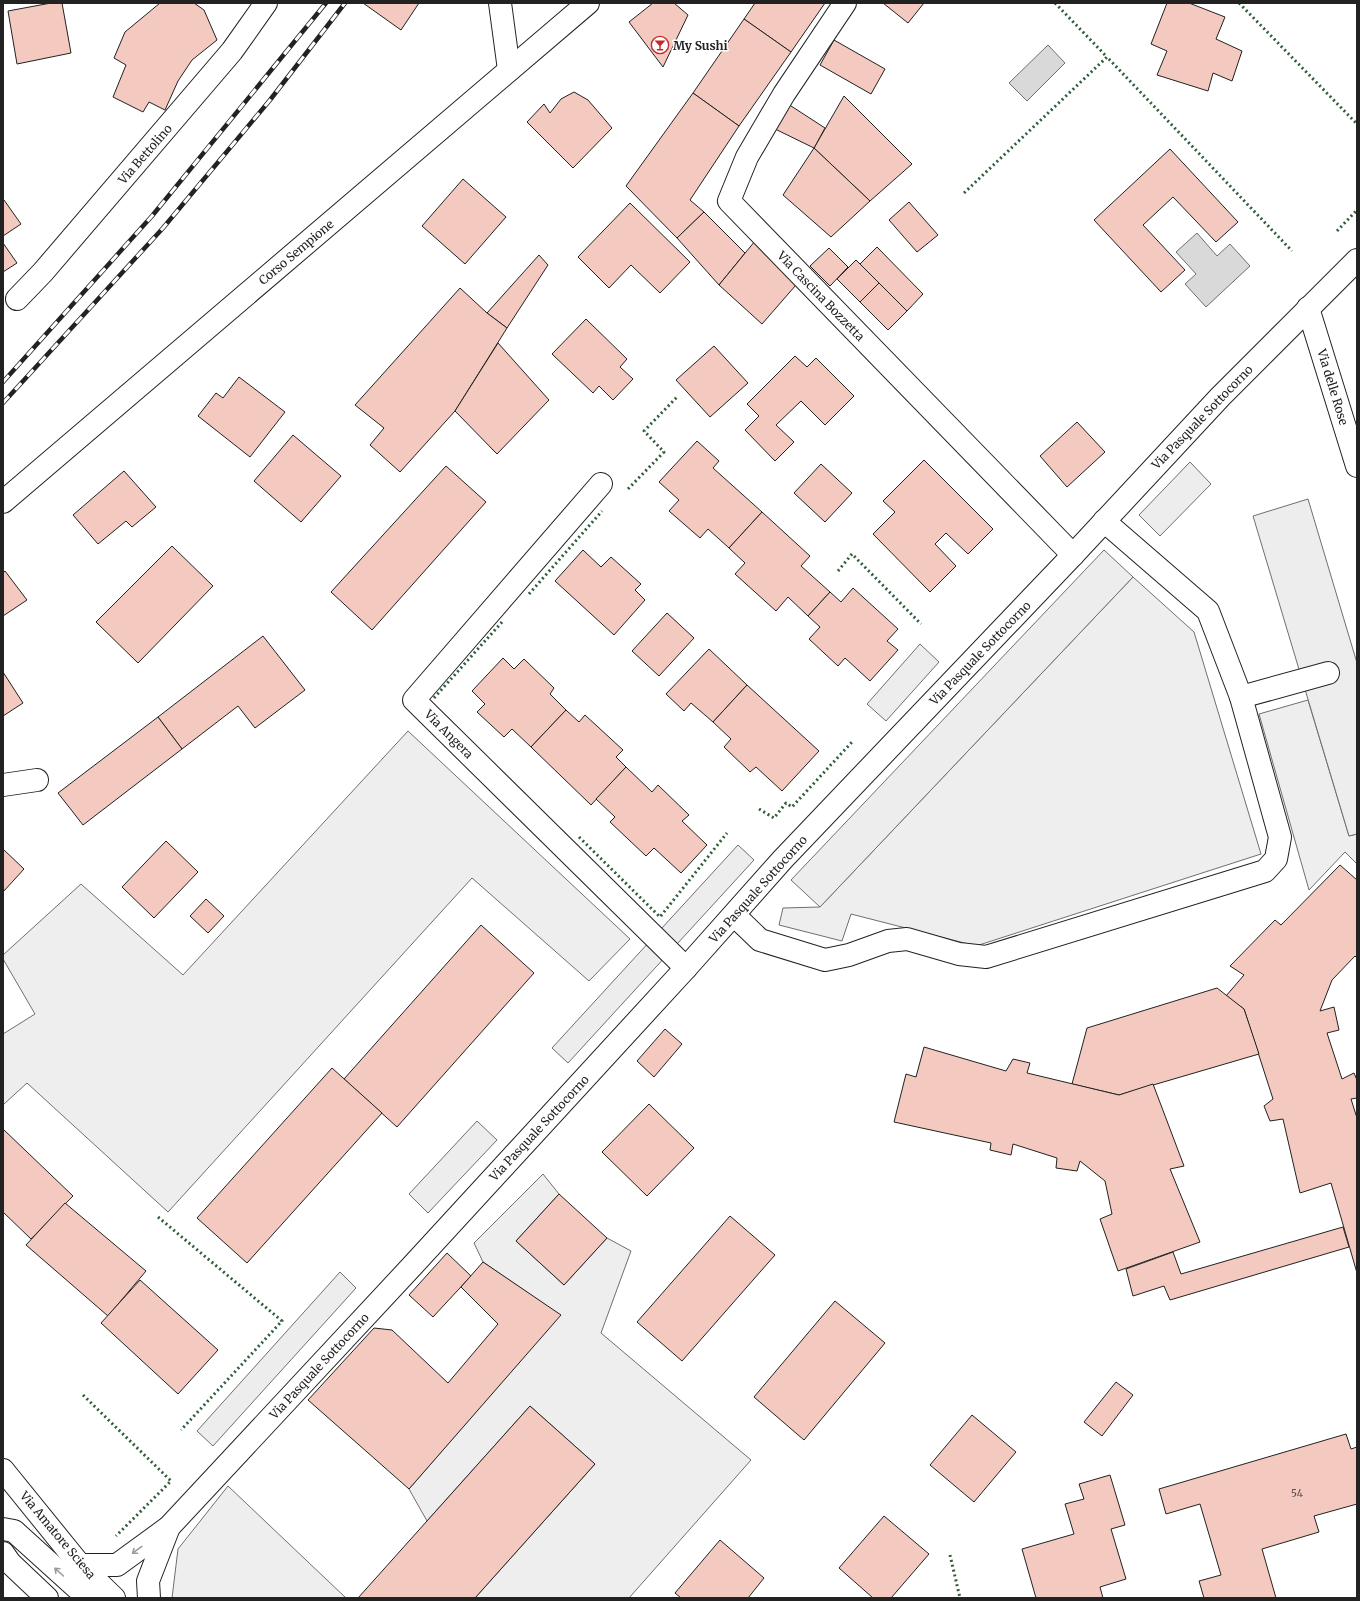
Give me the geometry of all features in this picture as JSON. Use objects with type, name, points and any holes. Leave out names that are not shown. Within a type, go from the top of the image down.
[{"type":"street","name":"Via Bettolino","points":[[17,299],[43,272],[232,51],[266,3]]},
{"type":"street","points":[[500,3],[509,70]]},
{"type":"street","name":"Corso Sempione","points":[[3,502],[588,3]]},
{"type":"street","name":"Via Cascina Bozzetta","points":[[845,3],[784,94],[747,156],[729,201],[1073,555]]},
{"type":"street","name":"Via Pasquale Sottocorno","points":[[80,1565],[117,1565],[169,1527],[686,968],[783,859],[1073,555],[1220,397],[1357,260]]},
{"type":"street","name":"Via delle Rose","points":[[1308,308],[1357,466]]},
{"type":"street","name":"Via Angera","points":[[601,484],[414,700],[686,968]]},
{"type":"street","points":[[734,915],[760,940],[825,960],[850,955],[888,941],[907,939],[959,954],[986,957],[1265,871],[1276,859],[1280,837],[1241,697],[1208,611],[1104,521]]},
{"type":"street","points":[[1241,697],[1328,673]]},
{"type":"street","points":[[3,785],[37,780]]},
{"type":"street","name":"Via Amatore Sciesa","points":[[3,1470],[80,1565],[114,1598]]},
{"type":"street","name":"Via Pasquale Sottocorno","points":[[149,1598],[148,1581],[169,1527]]},
{"type":"street","name":"Via Amatore Sciesa","points":[[3,1529],[14,1531],[88,1598]]},
{"type":"street","points":[[3,1553],[10,1563],[47,1598]]},
{"type":"shaded area","points":[[1048,45],[1065,63],[1027,101],[1009,83]]},
{"type":"shaded area","points":[[1197,233],[1217,256],[1230,244],[1250,266],[1206,307],[1185,284],[1196,274],[1176,252]]},
{"type":"shaded area","points":[[1190,462],[1211,484],[1160,536],[1139,515]]},
{"type":"shaded area","points":[[1308,499],[1357,663],[1357,834],[1349,836],[1253,516]]},
{"type":"shaded area","points":[[1104,550],[1133,577],[820,907],[791,880]]},
{"type":"shaded area","points":[[1133,577],[1194,632],[1261,854],[976,946],[851,914],[842,941],[779,925],[783,908],[820,907]]},
{"type":"shaded area","points":[[920,644],[939,662],[886,721],[867,704]]},
{"type":"shaded area","points":[[1308,700],[1349,836],[1357,834],[1357,864],[1345,852],[1309,890],[1259,714]]},
{"type":"shaded area","points":[[408,731],[630,939],[589,981],[472,878],[168,1212],[27,1083],[3,1105],[3,1034],[35,1014],[3,959],[3,955],[81,884],[183,975]]},
{"type":"shaded area","points":[[738,845],[754,860],[568,1063],[552,1048]]},
{"type":"shaded area","points":[[477,1121],[497,1140],[428,1213],[409,1194]]},
{"type":"shaded area","points":[[543,1174],[559,1194],[516,1241],[564,1285],[607,1238],[631,1251],[601,1333],[751,1460],[629,1598],[475,1598],[595,1464],[530,1406],[427,1521],[409,1489],[560,1315],[483,1262],[474,1243]]},
{"type":"shaded area","points":[[340,1272],[356,1288],[213,1446],[197,1431]]},
{"type":"shaded area","points":[[228,1486],[346,1598],[172,1598],[178,1549]]},
{"type":"building","points":[[51,3],[62,3],[71,53],[17,64],[8,11]]},
{"type":"building","points":[[160,3],[194,3],[204,10],[217,40],[192,60],[178,81],[165,110],[149,102],[143,112],[113,97],[126,65],[114,58],[125,32]]},
{"type":"building","points":[[363,3],[419,3],[401,30]]},
{"type":"building","name":"My Sushi","points":[[653,3],[674,3],[688,15],[663,67],[629,22]]},
{"type":"building","points":[[755,3],[825,3],[791,52],[744,19]]},
{"type":"building","points":[[883,3],[924,3],[908,23]]},
{"type":"building","points":[[1167,3],[1189,3],[1225,17],[1216,39],[1242,51],[1232,81],[1213,73],[1208,91],[1157,75],[1167,51],[1151,44]]},
{"type":"building","points":[[744,19],[791,52],[739,126],[693,93]]},
{"type":"building","points":[[834,40],[885,69],[871,94],[820,65]]},
{"type":"building","points":[[574,92],[588,100],[612,128],[573,168],[527,122],[544,104],[550,113],[561,99]]},
{"type":"building","points":[[693,93],[739,126],[690,200],[704,212],[677,238],[626,186]]},
{"type":"building","points":[[844,96],[912,164],[870,201],[814,148]]},
{"type":"building","points":[[788,104],[825,128],[814,148],[773,128]]},
{"type":"building","points":[[814,148],[870,201],[831,237],[783,195]]},
{"type":"building","points":[[1170,149],[1238,222],[1216,242],[1173,197],[1143,225],[1185,270],[1161,292],[1094,220]]},
{"type":"building","points":[[463,179],[506,217],[465,264],[422,226]]},
{"type":"building","points":[[4,200],[21,224],[3,236],[3,201]]},
{"type":"building","points":[[909,202],[938,235],[917,252],[889,220]]},
{"type":"building","points":[[630,203],[690,262],[660,293],[631,265],[609,288],[578,257]]},
{"type":"building","points":[[704,212],[745,253],[719,285],[677,238]]},
{"type":"building","points":[[755,241],[796,285],[762,324],[719,285]]},
{"type":"building","points":[[3,243],[17,263],[3,272]]},
{"type":"building","points":[[877,247],[923,294],[907,311],[860,264]]},
{"type":"building","points":[[829,248],[848,267],[830,286],[810,266]]},
{"type":"building","points":[[539,255],[548,265],[507,328],[487,313]]},
{"type":"building","points":[[856,260],[879,283],[860,302],[837,279]]},
{"type":"building","points":[[879,283],[907,311],[888,330],[860,302]]},
{"type":"building","points":[[460,288],[487,313],[507,328],[455,411],[400,472],[370,445],[384,428],[355,405]]},
{"type":"building","points":[[586,319],[627,359],[620,367],[633,379],[613,400],[599,386],[593,393],[552,354]]},
{"type":"building","points":[[498,343],[549,400],[497,454],[455,411]]},
{"type":"building","points":[[714,346],[748,383],[710,417],[676,380]]},
{"type":"building","points":[[795,356],[807,367],[816,358],[854,396],[825,425],[801,401],[776,425],[794,442],[775,461],[745,430],[759,416],[747,404]]},
{"type":"building","points":[[239,377],[285,412],[250,457],[198,416],[216,393],[223,398]]},
{"type":"building","points":[[1077,422],[1105,452],[1067,487],[1040,456]]},
{"type":"building","points":[[293,435],[341,476],[301,522],[254,481]]},
{"type":"building","points":[[697,441],[719,461],[713,468],[762,512],[729,548],[708,529],[700,538],[669,511],[679,500],[659,482]]},
{"type":"building","points":[[924,460],[993,529],[968,554],[946,533],[935,544],[956,566],[930,592],[873,534],[895,512],[883,501]]},
{"type":"building","points":[[821,464],[852,493],[825,522],[794,493]]},
{"type":"building","points":[[446,466],[486,502],[372,630],[331,592]]},
{"type":"building","points":[[124,471],[156,507],[132,527],[126,521],[98,544],[73,515]]},
{"type":"building","points":[[762,512],[810,556],[801,566],[830,592],[808,616],[788,597],[776,611],[735,574],[745,563],[729,548]]},
{"type":"building","points":[[172,546],[213,586],[138,663],[96,622]]},
{"type":"building","points":[[583,550],[601,567],[611,557],[641,584],[635,590],[645,600],[614,635],[555,581]]},
{"type":"building","points":[[5,571],[27,600],[3,616],[3,573]]},
{"type":"building","points":[[853,588],[898,629],[887,641],[898,650],[870,681],[845,658],[838,666],[809,639],[820,627],[808,616],[830,592],[841,602]]},
{"type":"building","points":[[667,613],[694,638],[659,676],[632,651]]},
{"type":"building","points":[[263,636],[305,690],[255,728],[238,706],[182,749],[158,717]]},
{"type":"building","points":[[709,649],[747,685],[713,722],[691,703],[684,711],[666,694]]},
{"type":"building","points":[[503,658],[514,669],[524,659],[554,688],[550,694],[566,710],[531,747],[512,729],[504,737],[477,712],[485,704],[472,691]]},
{"type":"building","points":[[3,672],[23,703],[3,716]]},
{"type":"building","points":[[747,685],[819,751],[782,791],[756,767],[750,772],[724,747],[731,739],[713,722]]},
{"type":"building","points":[[566,710],[579,722],[585,715],[623,750],[616,757],[626,767],[591,805],[531,747]]},
{"type":"building","points":[[158,717],[182,749],[83,825],[58,793]]},
{"type":"building","points":[[626,767],[652,792],[658,785],[689,815],[682,821],[707,845],[681,873],[654,848],[646,856],[610,822],[615,817],[596,799]]},
{"type":"building","points":[[166,841],[198,872],[154,918],[122,887]]},
{"type":"building","points":[[3,849],[24,869],[3,892]]},
{"type":"building","points":[[1340,865],[1357,880],[1357,958],[1355,956],[1332,980],[1320,1011],[1334,1007],[1339,1030],[1327,1033],[1342,1079],[1354,1073],[1357,1080],[1357,1098],[1351,1099],[1357,1118],[1357,1273],[1331,1183],[1300,1193],[1283,1119],[1270,1121],[1264,1106],[1273,1099],[1244,1009],[1226,996],[1244,975],[1230,966],[1275,920],[1281,925]]},
{"type":"building","points":[[206,899],[224,916],[208,933],[190,916]]},
{"type":"building","points":[[481,925],[534,973],[397,1127],[344,1079]]},
{"type":"building","points":[[1217,988],[1244,1009],[1259,1054],[1119,1095],[1072,1084],[1087,1028]]},
{"type":"building","points":[[665,1029],[682,1044],[654,1077],[637,1061]]},
{"type":"building","points":[[924,1047],[1006,1071],[1013,1059],[1030,1063],[1027,1073],[1119,1095],[1153,1084],[1184,1166],[1170,1169],[1200,1242],[1118,1271],[1100,1219],[1112,1214],[1105,1181],[1080,1161],[1077,1171],[1056,1168],[1057,1158],[1013,1144],[1011,1155],[990,1150],[991,1143],[894,1122],[906,1074],[916,1077]]},
{"type":"building","points":[[332,1068],[382,1113],[247,1263],[197,1218]]},
{"type":"building","points":[[649,1104],[694,1148],[647,1196],[602,1152]]},
{"type":"building","points":[[3,1129],[73,1196],[31,1239],[3,1212]]},
{"type":"building","points":[[559,1194],[607,1238],[564,1285],[516,1241]]},
{"type":"building","points":[[65,1203],[146,1271],[108,1316],[26,1245]]},
{"type":"building","points":[[730,1216],[775,1255],[682,1361],[637,1322]]},
{"type":"building","points":[[1343,1227],[1349,1247],[1170,1300],[1164,1286],[1133,1296],[1126,1269],[1173,1252],[1181,1274]]},
{"type":"building","points":[[447,1253],[471,1276],[433,1317],[409,1295]]},
{"type":"building","points":[[483,1262],[561,1315],[409,1489],[308,1400],[374,1328],[392,1330],[448,1383],[498,1324],[461,1287]]},
{"type":"building","points":[[140,1280],[218,1350],[178,1394],[101,1323]]},
{"type":"building","points":[[835,1301],[885,1343],[804,1440],[754,1397]]},
{"type":"building","points":[[1116,1382],[1133,1395],[1102,1436],[1084,1422]]},
{"type":"building","points":[[530,1406],[595,1464],[475,1598],[358,1598]]},
{"type":"building","points":[[972,1415],[1016,1452],[974,1502],[930,1465]]},
{"type":"building","points":[[1346,1434],[1351,1449],[1357,1447],[1357,1504],[1314,1516],[1319,1532],[1262,1549],[1276,1598],[1204,1598],[1199,1581],[1221,1575],[1200,1504],[1166,1514],[1159,1489]]},
{"type":"building","points":[[1110,1475],[1125,1525],[1111,1529],[1126,1579],[1100,1587],[1103,1598],[1036,1598],[1022,1549],[1074,1534],[1065,1504],[1084,1499],[1079,1484]]},
{"type":"building","points":[[884,1516],[929,1554],[891,1598],[873,1598],[839,1568]]},
{"type":"building","points":[[720,1540],[764,1578],[748,1598],[681,1598],[675,1593]]},
{"type":"railway","points":[[3,382],[152,216],[326,3]]},
{"type":"railway","points":[[3,403],[163,228],[270,100],[345,3]]},
{"type":"hedge","points":[[1055,3],[1107,57]]},
{"type":"hedge","points":[[1239,3],[1357,124]]},
{"type":"hedge","points":[[964,193],[1107,57],[1292,251]]},
{"type":"hedge","points":[[1337,231],[1357,210]]},
{"type":"hedge","points":[[628,489],[664,452],[644,431],[678,396]]},
{"type":"hedge","points":[[529,594],[602,511]]},
{"type":"hedge","points":[[838,571],[852,554],[921,624]]},
{"type":"hedge","points":[[434,698],[502,622]]},
{"type":"hedge","points":[[759,809],[774,818],[786,803],[792,807],[852,742]]},
{"type":"hedge","points":[[579,837],[660,917],[727,833]]},
{"type":"hedge","points":[[158,1217],[282,1321],[181,1430]]},
{"type":"hedge","points":[[83,1395],[171,1481],[116,1536]]},
{"type":"hedge","points":[[950,1555],[960,1598]]},
{"type":"place","name":"My Sushi","points":[[660,45]]}]
